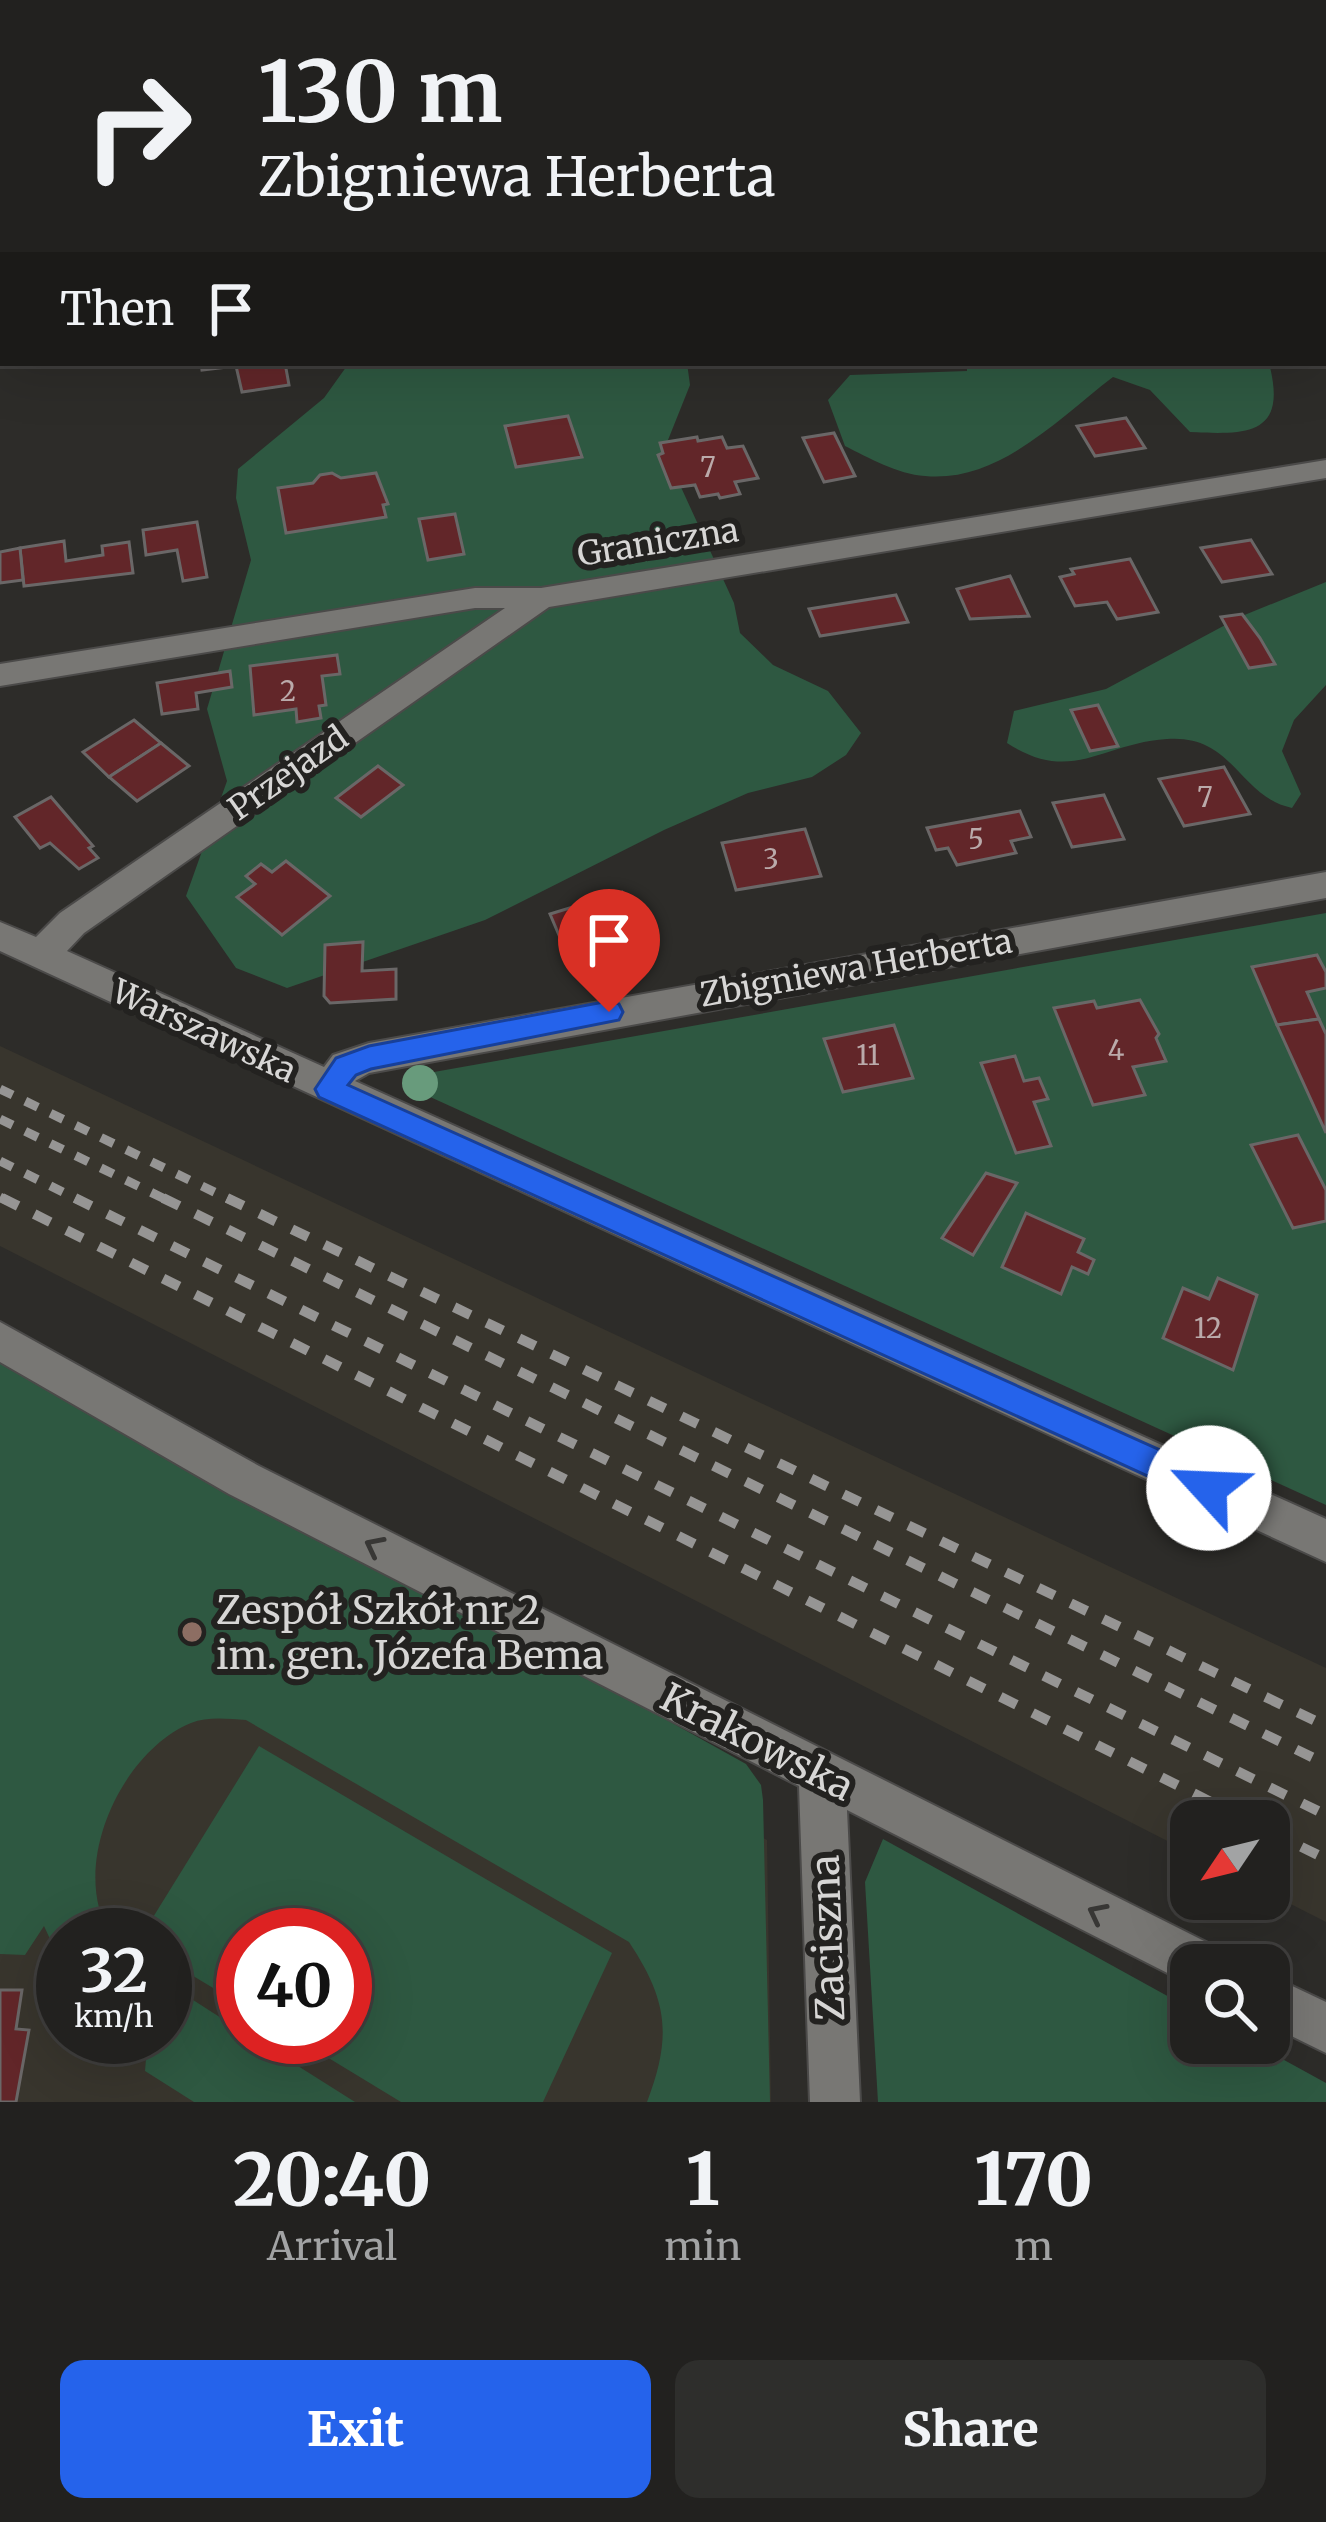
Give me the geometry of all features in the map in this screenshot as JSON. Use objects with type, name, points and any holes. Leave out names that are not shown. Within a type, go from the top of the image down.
[{"type":"street","name":"Graniczna","points":[[0,675],[475,598],[541,598],[1326,469]]},
{"type":"street","name":"Przejazd","points":[[41,955],[72,923],[541,598]]},
{"type":"street","name":"Zbigniewa Herberta","points":[[328,1089],[346,1066],[369,1058],[1326,885]]},
{"type":"street","name":"Warszawska","points":[[0,936],[1326,1541]]},
{"type":"street","name":"Krakowska","points":[[0,1341],[244,1480],[1170,1949]]},
{"type":"street","name":"Zaciszna","points":[[822,1775],[835,2102]]},
{"type":"street","points":[[1290,2009],[1326,2027]]},
{"type":"shaded area","points":[[0,1046],[1326,1668],[1326,1922],[1290,1904],[1290,1800],[1170,1800],[1170,1842],[0,1246]]},
{"type":"shaded area","name":"Zespół Szkół nr 2 im. gen. Józefa Bema","points":[[0,1425],[767,1840],[771,2102],[0,2102]]},
{"type":"green space","points":[[347,366],[687,366],[690,385],[664,450],[734,603],[740,633],[773,665],[828,691],[861,733],[846,755],[812,777],[748,793],[485,920],[287,988],[236,968],[186,896],[227,781],[207,709],[251,560],[236,498],[238,469],[324,398]]},
{"type":"green space","points":[[967,366],[1270,366],[1273,405],[1258,426],[1229,433],[1190,432],[1150,390],[1113,377],[1026,444],[978,469],[915,475],[845,446],[828,400],[850,375],[967,371]]},
{"type":"green space","points":[[1326,582],[1326,685],[1294,720],[1282,751],[1301,794],[1292,808],[1260,792],[1207,746],[1189,740],[1144,742],[1069,761],[1050,761],[1007,743],[1014,711],[1106,689],[1242,616]]},
{"type":"green space","points":[[1326,913],[1326,1505],[428,1096],[434,1072]]},
{"type":"green space","points":[[0,1349],[746,1764],[761,1785],[763,1800],[770,2102],[647,2102],[660,2057],[662,2019],[652,1983],[629,1942],[246,1720],[191,1723],[142,1759],[108,1815],[95,1878],[99,1908],[36,1908],[36,1938],[25,1955],[0,1954]]},
{"type":"green space","points":[[259,1746],[612,1953],[543,2102],[401,2102],[338,2064],[372,2064],[372,1908],[216,1908],[216,1990],[192,1975],[192,1908],[159,1908]]},
{"type":"green space","points":[[883,1839],[1170,1997],[1170,2064],[1290,2063],[1326,2083],[1326,2102],[878,2102],[865,1882]]},
{"type":"green space","points":[[192,1999],[216,2015],[216,2064],[295,2064],[355,2102],[194,2102],[145,2071],[146,2064],[192,2064]]},
{"type":"building","points":[[236,366],[286,366],[289,385],[242,392]]},
{"type":"building","points":[[568,416],[582,457],[516,467],[505,426]]},
{"type":"building","points":[[1126,418],[1145,448],[1095,456],[1077,426]]},
{"type":"building","points":[[834,433],[855,476],[824,482],[803,438]]},
{"type":"building","points":[[697,437],[698,441],[722,437],[727,448],[743,446],[758,478],[735,482],[740,494],[720,498],[718,494],[700,497],[695,485],[671,488],[658,455],[663,453],[660,443]]},
{"type":"building","points":[[332,473],[341,478],[376,473],[388,504],[383,505],[386,517],[286,533],[278,488],[313,483],[320,475]]},
{"type":"building","points":[[455,514],[464,554],[428,560],[419,519]]},
{"type":"building","points":[[197,522],[207,577],[183,581],[177,550],[146,555],[143,530]]},
{"type":"building","points":[[1251,540],[1272,574],[1222,582],[1201,548]]},
{"type":"building","points":[[64,541],[66,561],[103,555],[102,546],[129,542],[133,573],[24,586],[20,548]]},
{"type":"building","points":[[20,548],[23,580],[0,583],[0,552]]},
{"type":"building","points":[[1130,559],[1158,612],[1117,619],[1107,602],[1075,606],[1060,577],[1074,574],[1071,569]]},
{"type":"building","points":[[1010,576],[1029,616],[970,619],[957,589]]},
{"type":"building","points":[[896,595],[908,622],[820,636],[809,609]]},
{"type":"building","points":[[1242,614],[1275,664],[1249,668],[1221,617]]},
{"type":"building","points":[[337,655],[340,674],[322,676],[326,705],[319,706],[321,718],[297,722],[296,709],[254,715],[250,666]]},
{"type":"building","points":[[230,671],[232,687],[196,693],[198,709],[162,714],[157,683]]},
{"type":"building","points":[[1098,705],[1118,746],[1090,751],[1071,710]]},
{"type":"building","points":[[134,720],[161,743],[109,777],[83,752]]},
{"type":"building","points":[[161,743],[189,766],[137,801],[109,777]]},
{"type":"building","points":[[378,766],[403,785],[361,817],[336,798]]},
{"type":"building","points":[[1224,767],[1250,814],[1184,826],[1159,779]]},
{"type":"building","points":[[1104,795],[1124,839],[1072,847],[1053,803]]},
{"type":"building","points":[[51,797],[98,858],[79,869],[50,843],[40,848],[15,817]]},
{"type":"building","points":[[1020,811],[1031,837],[1011,841],[1016,853],[957,865],[948,848],[936,850],[927,828]]},
{"type":"building","points":[[805,829],[821,876],[736,890],[722,843]]},
{"type":"building","points":[[286,861],[330,896],[282,935],[237,897],[255,884],[246,876],[261,864],[272,872]]},
{"type":"building","points":[[622,892],[641,932],[567,954],[550,914]]},
{"type":"building","points":[[363,942],[362,971],[396,969],[396,999],[330,1003],[324,996],[325,945]]},
{"type":"building","points":[[1317,955],[1326,972],[1326,988],[1307,992],[1319,1019],[1277,1025],[1252,967]]},
{"type":"building","points":[[1140,1000],[1159,1034],[1156,1038],[1166,1061],[1133,1067],[1145,1095],[1093,1105],[1054,1008],[1094,1001],[1097,1008]]},
{"type":"building","points":[[1319,1019],[1326,1034],[1326,1133],[1277,1025]]},
{"type":"building","points":[[894,1025],[913,1078],[843,1092],[824,1039]]},
{"type":"building","points":[[1015,1056],[1024,1081],[1039,1078],[1048,1099],[1034,1102],[1051,1146],[1016,1153],[981,1063]]},
{"type":"building","points":[[1298,1135],[1326,1190],[1326,1221],[1293,1228],[1251,1145]]},
{"type":"building","points":[[986,1173],[1017,1183],[973,1255],[942,1238]]},
{"type":"building","points":[[1026,1213],[1084,1239],[1078,1252],[1094,1260],[1088,1274],[1072,1267],[1061,1294],[1002,1267]]},
{"type":"building","points":[[1218,1278],[1257,1295],[1233,1370],[1163,1338],[1183,1288],[1209,1299]]},
{"type":"building","points":[[0,1990],[22,1990],[16,2029],[29,2030],[16,2102],[0,2102]]},
{"type":"railway","points":[[0,1089],[233,1201]]},
{"type":"railway","points":[[0,1119],[169,1201]]},
{"type":"railway","points":[[0,1161],[81,1201]]},
{"type":"railway","points":[[2,1198],[1207,1800]]},
{"type":"railway","points":[[2,1198],[8,1201]]},
{"type":"railway","points":[[75,1198],[1326,1815]]},
{"type":"railway","points":[[163,1198],[1326,1764]]},
{"type":"railway","points":[[227,1198],[1326,1726]]},
{"type":"railway","points":[[1290,1841],[1326,1859]]},
{"type":"place","name":"Zespół Szkół nr 2 im. gen. Józefa Bema","points":[[192,1632]]},
{"type":"route","points":[[609,1012],[369,1058],[346,1066],[328,1089],[1209,1488]]}]
